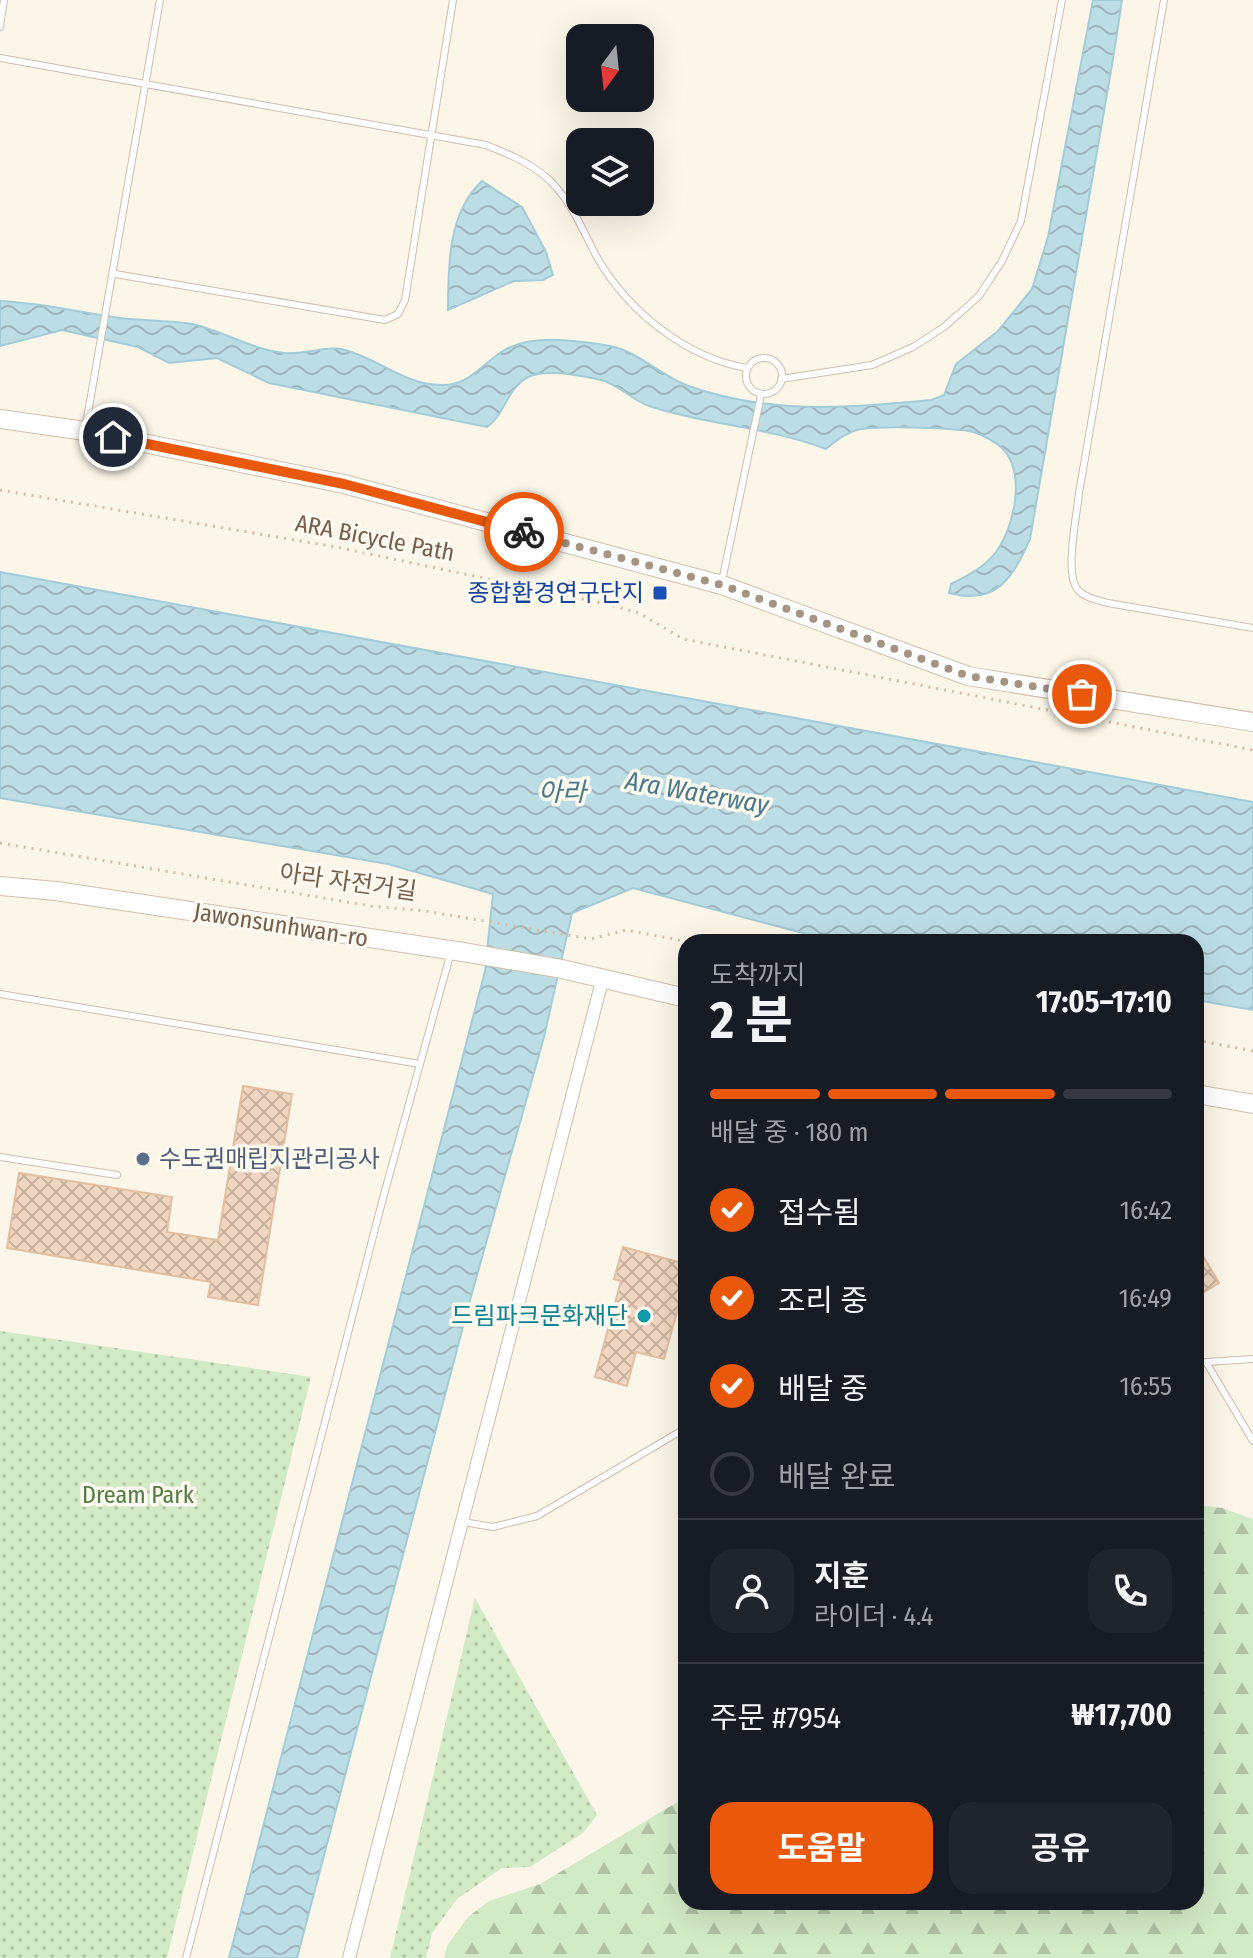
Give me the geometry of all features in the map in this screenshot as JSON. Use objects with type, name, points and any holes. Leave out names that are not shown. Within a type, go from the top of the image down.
[{"type":"street","points":[[0,419],[85,431],[344,484],[722,585],[968,676],[1253,722]]},
{"type":"street","name":"Jawonsunhwan-ro","points":[[0,886],[56,891],[459,951],[562,969],[602,981]]},
{"type":"street","points":[[349,1958],[602,981],[678,996]]},
{"type":"street","points":[[1204,1095],[1253,1104]]},
{"type":"lane","points":[[0,27],[4,0]]},
{"type":"lane","points":[[85,431],[115,274],[160,0]]},
{"type":"lane","points":[[115,274],[385,320],[398,314],[405,300],[453,0]]},
{"type":"lane","points":[[781,379],[872,365],[913,347],[944,327],[979,296],[1002,261],[1021,221],[1062,0]]},
{"type":"lane","points":[[1164,0],[1079,493],[1072,575],[1076,588],[1085,596],[1108,603],[1253,628]]},
{"type":"lane","points":[[0,58],[486,145],[524,161],[554,185],[620,290],[660,327],[703,355],[747,368]]},
{"type":"lane","points":[[747,368],[758,358],[774,359],[781,379],[774,392],[761,395]]},
{"type":"lane","points":[[747,368],[748,385],[761,395]]},
{"type":"lane","points":[[722,585],[761,395]]},
{"type":"lane","points":[[186,1958],[420,1064],[459,951]]},
{"type":"lane","points":[[0,994],[420,1064]]},
{"type":"lane","points":[[0,1157],[117,1175]]},
{"type":"lane","points":[[1253,1359],[1206,1362],[1253,1441]]},
{"type":"lane","points":[[463,1522],[493,1527],[537,1516],[678,1433]]},
{"type":"path","name":"ARA Bicycle Path","points":[[0,490],[336,547],[624,608],[683,639],[1253,750]]},
{"type":"path","name":"아라 자전거길","points":[[0,843],[371,906],[591,939],[626,930],[678,940]]},
{"type":"path","points":[[1204,1042],[1253,1051]]},
{"type":"green space","name":"Dream Park","points":[[0,1331],[311,1377],[167,1958],[0,1958]]},
{"type":"green space","points":[[1204,1506],[1222,1508],[1253,1519],[1253,1958],[444,1958],[447,1946],[468,1917],[489,1901],[540,1884],[678,1802],[678,1910],[1204,1910]]},
{"type":"green space","points":[[475,1598],[597,1815],[583,1833],[530,1867],[502,1868],[457,1899],[432,1933],[426,1958],[390,1958]]},
{"type":"water","points":[[1093,0],[1122,0],[1113,59],[1030,539],[1010,576],[991,592],[966,596],[949,593],[951,584],[992,557],[1003,541],[1013,514],[1016,485],[1009,458],[991,440],[972,432],[867,428],[848,433],[826,449],[649,406],[607,382],[554,373],[536,374],[521,382],[487,427],[269,383],[217,358],[169,363],[138,347],[62,330],[0,346],[0,301],[120,318],[192,324],[285,353],[345,350],[428,384],[460,382],[515,345],[555,340],[620,349],[686,385],[747,401],[838,407],[931,400],[944,395],[956,364],[998,331],[1032,289],[1048,237]]},
{"type":"water","points":[[482,181],[522,207],[546,252],[553,275],[543,280],[514,281],[448,310],[450,258],[456,224],[462,208]]},
{"type":"water","name":"아라","points":[[0,572],[1253,802],[1253,1010],[1204,1001],[1204,934],[807,934],[633,888],[572,913],[544,1037],[470,1300],[297,1958],[229,1958],[485,971],[493,894],[388,864],[0,798]]},
{"type":"building","points":[[243,1086],[292,1094],[258,1305],[208,1297],[211,1282],[7,1248],[19,1173],[172,1197],[167,1232],[218,1240]]},
{"type":"building","name":"드림파크문화재단","points":[[623,1247],[678,1262],[678,1308],[664,1359],[636,1352],[627,1386],[595,1377],[621,1281],[614,1279]]},
{"type":"building","points":[[1204,1258],[1219,1283],[1204,1292]]},
{"type":"way so far","points":[[524,532],[722,585],[968,676],[1082,694]]},
{"type":"place","name":"종합환경연구단지","points":[[660,593]]},
{"type":"place","name":"수도권매립지관리공사","points":[[143,1159]]},
{"type":"place","name":"드림파크문화재단","points":[[644,1316]]},
{"type":"route","points":[[113,437],[344,484],[524,532]]},
{"type":"water label","name":"Ara Waterway","points":[[697,793]]}]
